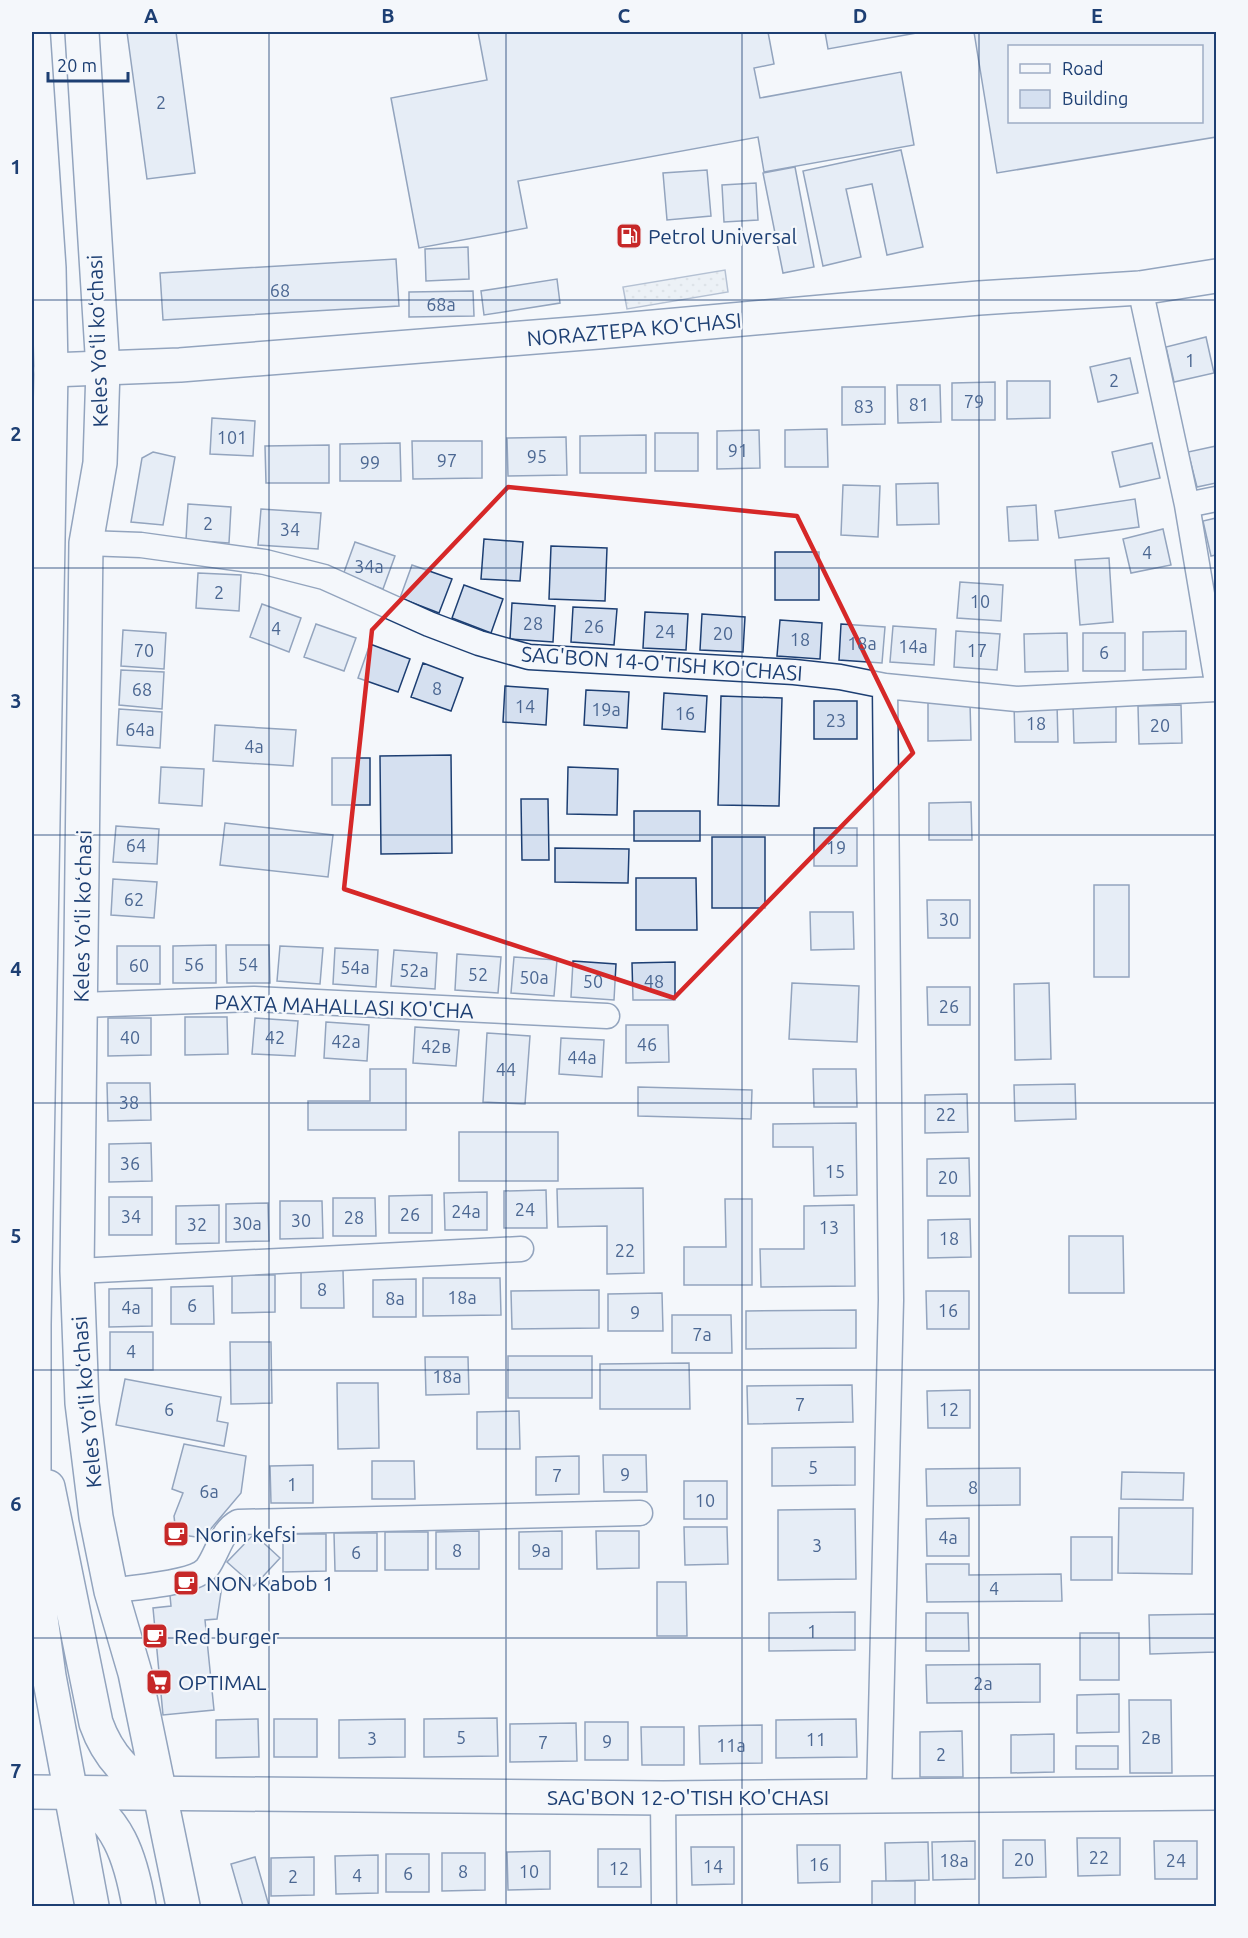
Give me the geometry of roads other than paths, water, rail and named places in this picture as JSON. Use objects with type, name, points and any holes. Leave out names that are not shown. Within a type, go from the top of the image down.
[{"type":"main road","name":"Keles Yoʻli koʻchasi","points":[[33,32],[37,147],[51,370],[40,468],[33,1324],[34,1568],[49,1676],[92,1906]]},
{"type":"main road","name":"Keles Yoʻli koʻchasi","points":[[82,32],[103,369],[100,463],[87,543],[77,1271],[79,1358],[86,1447],[111,1591],[135,1673],[183,1906]]},
{"type":"main road","name":"NORAZTEPA KO'CHASI","points":[[51,370],[192,364],[980,298],[1140,288],[1216,276]]},
{"type":"main road","points":[[34,1425],[96,1723],[105,1745],[118,1764],[137,1781],[160,1794]]},
{"type":"main road","name":"SAG'BON 12-O'TISH KO'CHASI","points":[[32,1792],[663,1797],[1216,1793]]},
{"type":"main road","points":[[71,1793],[97,1808],[112,1826],[131,1864],[139,1906]]},
{"type":"street","points":[[1140,288],[1187,506],[1216,677]]},
{"type":"street","points":[[1187,506],[1216,499]]},
{"type":"street","name":"SAG'BON 14-O'TISH KO'CHASI","points":[[87,543],[141,545],[265,561],[324,576],[429,624],[479,643],[530,657],[794,672],[840,677],[885,686],[1017,699],[1216,689]]},
{"type":"street","points":[[879,1797],[891,1300],[885,686]]},
{"type":"street","name":"PAXTA MAHALLASI KO'CHA","points":[[81,1005],[254,999],[607,1016]]},
{"type":"street","points":[[77,1271],[521,1249]]},
{"type":"street","points":[[111,1591],[193,1577],[206,1569],[230,1527],[238,1522],[640,1513]]},
{"type":"street","points":[[663,1797],[664,1906]]},
{"type":"place","name":"Petrol Universal","points":[[629,236]]},
{"type":"place","name":"Norin kefsi","points":[[176,1534]]},
{"type":"place","name":"NON Kabob 1","points":[[186,1583]]},
{"type":"place","name":"Red burger","points":[[155,1636]]},
{"type":"place","name":"OPTIMAL","points":[[159,1682]]}]
